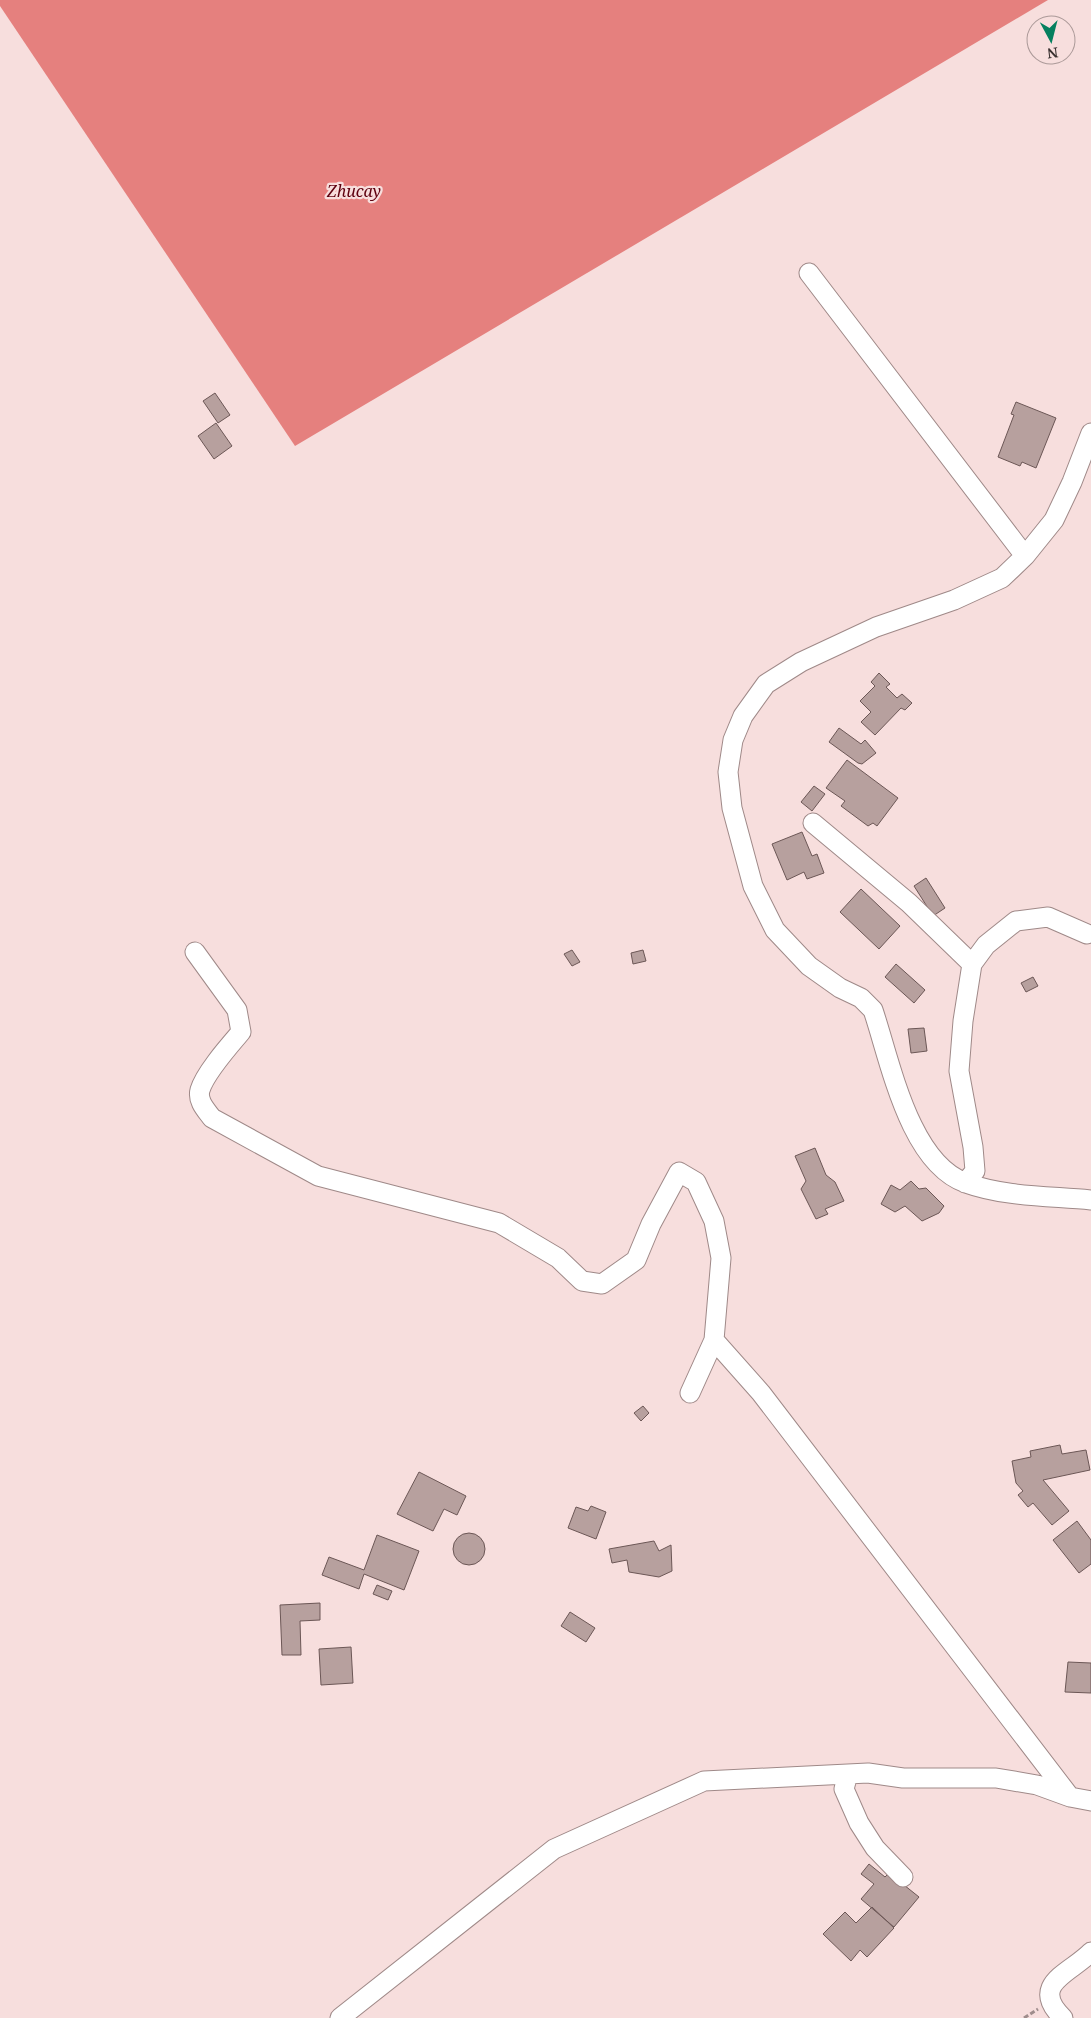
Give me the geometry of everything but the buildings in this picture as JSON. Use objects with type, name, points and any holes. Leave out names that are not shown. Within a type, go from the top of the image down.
[{"type":"street","points":[[809,273],[1025,556]]},
{"type":"street","points":[[1091,433],[1072,482],[1054,520],[1025,556],[1002,578],[954,600],[876,626],[801,662],[766,684],[740,724],[733,740],[728,772],[732,808],[753,886],[775,930],[809,966],[840,988],[861,998],[873,1010],[904,1109],[917,1134],[938,1164],[964,1183],[1003,1192],[1091,1200]]},
{"type":"street","points":[[813,823],[909,903],[972,964]]},
{"type":"street","points":[[964,1183],[975,1170],[959,1071],[962,1021],[972,964],[986,945],[1016,921],[1048,917],[1087,934]]},
{"type":"street","points":[[195,952],[237,1010],[240,1032],[222,1055],[200,1091],[201,1104],[212,1118],[318,1176],[499,1223],[558,1258],[582,1281],[602,1284],[636,1260],[651,1224],[679,1172],[696,1182],[714,1221],[721,1258],[714,1340],[690,1393]]},
{"type":"street","points":[[714,1340],[761,1393],[1070,1797]]},
{"type":"street","points":[[848,1774],[844,1789],[860,1823],[876,1848],[903,1877]]},
{"type":"street","points":[[340,2018],[554,1849],[704,1781],[848,1774],[903,1778],[996,1778],[1037,1785],[1070,1797],[1091,1801]]},
{"type":"street","points":[[1063,2018],[1051,2001],[1049,1992],[1052,1983],[1091,1952]]},
{"type":"green space","name":"Zhucay","points":[[0,0],[1048,0],[295,446],[0,6]]}]
